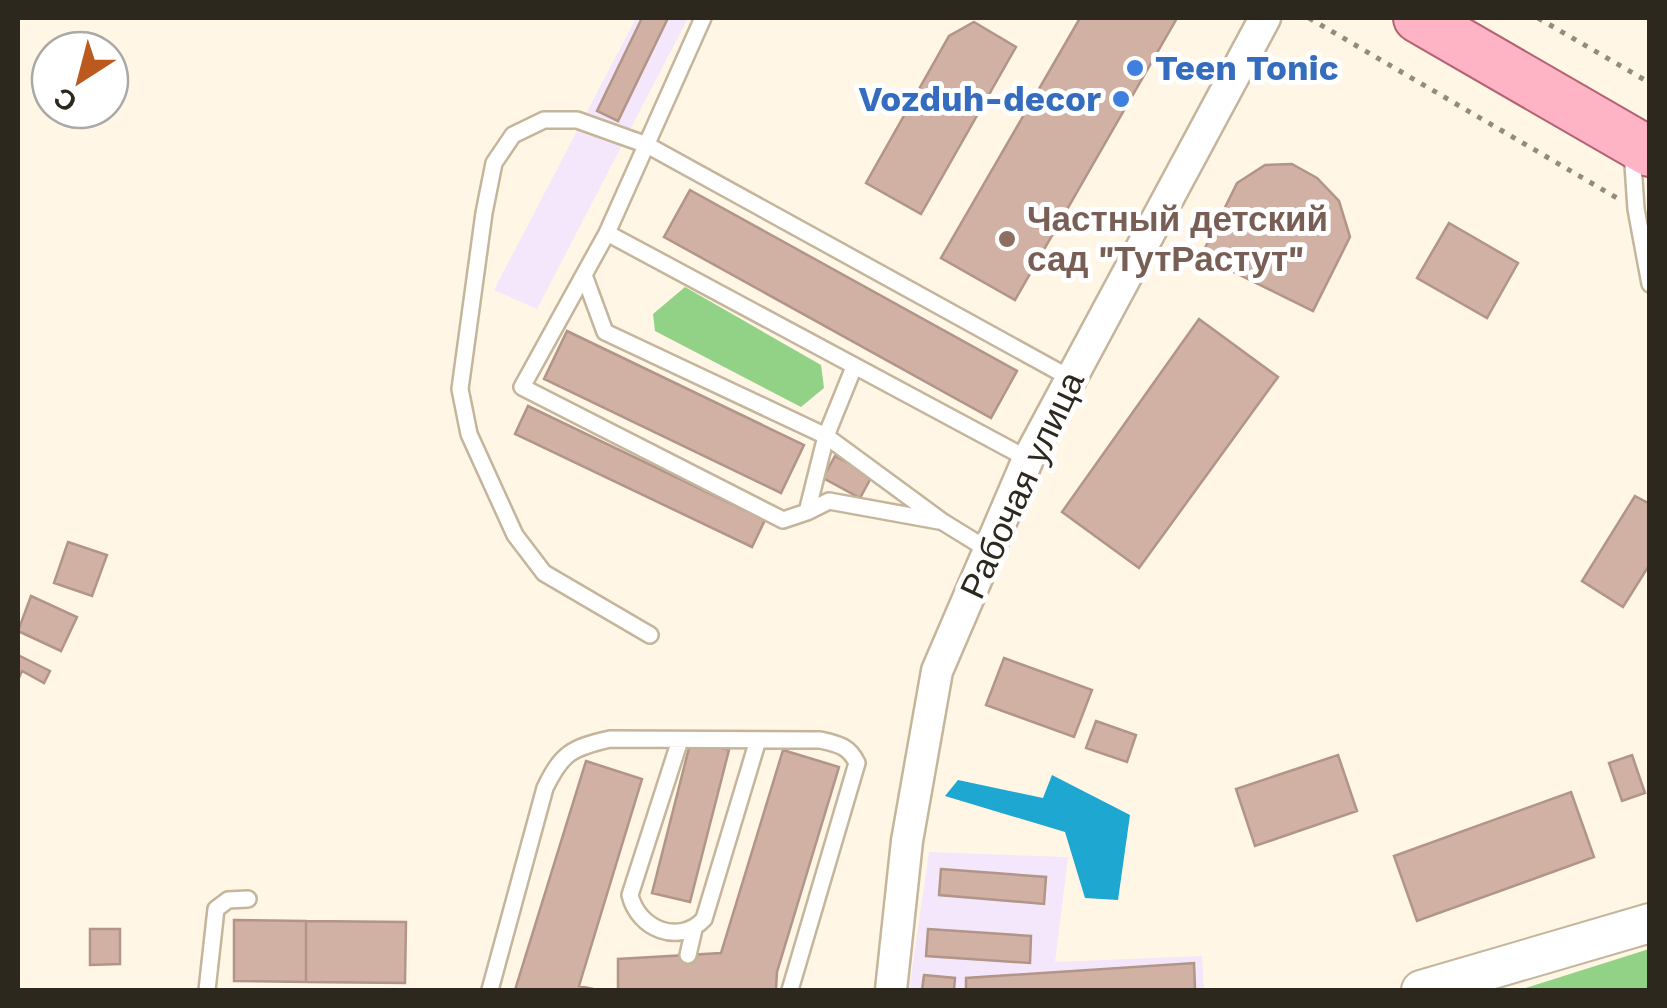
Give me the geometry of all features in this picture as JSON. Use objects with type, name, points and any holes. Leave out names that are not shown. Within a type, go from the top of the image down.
[{"type":"main road","points":[[1418,18],[1640,146]]},
{"type":"street","name":"Рабочая улица","points":[[890,990],[907,841],[937,671],[1028,459],[1264,18]]},
{"type":"street","points":[[1421,990],[1650,923]]},
{"type":"lane","points":[[703,18],[607,233],[522,387],[782,520],[830,501],[943,522]]},
{"type":"lane","points":[[650,635],[544,572],[514,535],[469,434],[460,388],[494,163],[513,135],[544,120],[577,120],[647,145],[1070,378]]},
{"type":"lane","points":[[1640,146],[1636,209],[1650,284]]},
{"type":"lane","points":[[607,233],[1028,459]]},
{"type":"lane","points":[[584,275],[604,332],[826,436],[943,522],[990,551]]},
{"type":"lane","points":[[808,512],[826,436],[854,367]]},
{"type":"lane","points":[[490,990],[545,788],[558,763],[576,747],[610,739],[820,740],[851,751],[856,764],[790,990]]},
{"type":"lane","points":[[680,740],[630,896],[640,920],[680,934],[694,930]]},
{"type":"lane","points":[[688,955],[694,930],[704,919],[758,740]]},
{"type":"lane","points":[[207,990],[216,910],[228,900],[248,899]]},
{"type":"path","points":[[1309,18],[1636,209]]},
{"type":"path","points":[[1538,18],[1650,83]]},
{"type":"shaded area","points":[[636,18],[688,18],[537,309],[494,290]]},
{"type":"shaded area","points":[[929,852],[1068,857],[1055,962],[1202,956],[1204,990],[909,990]]},
{"type":"green space","points":[[685,287],[821,365],[824,388],[801,407],[655,331],[653,314]]},
{"type":"green space","points":[[1649,949],[1649,990],[1519,990]]},
{"type":"water","points":[[1052,775],[1130,815],[1118,900],[1085,898],[1065,832],[945,796],[958,780],[1043,798]]},
{"type":"building","points":[[642,18],[668,18],[618,121],[597,111]]},
{"type":"building","points":[[1080,18],[1177,18],[1015,300],[941,258]]},
{"type":"building","points":[[974,22],[1016,47],[921,214],[866,183],[949,36]]},
{"type":"building","points":[[1292,164],[1317,178],[1339,201],[1350,237],[1313,311],[1201,256],[1237,183],[1265,165]]},
{"type":"building","points":[[690,190],[1017,371],[991,418],[664,237]]},
{"type":"building","points":[[1449,223],[1518,263],[1487,318],[1417,278]]},
{"type":"building","points":[[1199,319],[1278,377],[1139,568],[1062,512]]},
{"type":"building","points":[[567,331],[804,445],[781,493],[544,379]]},
{"type":"building","points":[[528,406],[765,520],[752,547],[515,434]]},
{"type":"building","points":[[835,456],[872,476],[860,498],[823,478]]},
{"type":"building","points":[[1635,496],[1650,504],[1650,564],[1623,607],[1582,581]]},
{"type":"building","points":[[68,542],[107,555],[92,596],[54,583]]},
{"type":"building","points":[[31,596],[77,617],[61,651],[18,631]]},
{"type":"building","points":[[18,655],[50,671],[44,683],[22,671],[18,680]]},
{"type":"building","points":[[1004,658],[1092,690],[1074,737],[986,705]]},
{"type":"building","points":[[1096,721],[1136,735],[1127,762],[1086,748]]},
{"type":"building","points":[[691,740],[729,750],[690,902],[652,893]]},
{"type":"building","points":[[783,750],[839,767],[777,972],[776,990],[618,990],[618,959],[721,953]]},
{"type":"building","points":[[1338,755],[1357,811],[1255,846],[1236,789]]},
{"type":"building","points":[[1632,755],[1645,793],[1622,801],[1609,763]]},
{"type":"building","points":[[586,761],[642,779],[579,986],[598,990],[515,990]]},
{"type":"building","points":[[1571,792],[1594,857],[1417,921],[1394,856]]},
{"type":"building","points":[[941,869],[1046,877],[1044,904],[939,895]]},
{"type":"building","points":[[234,920],[306,921],[306,982],[234,981]]},
{"type":"building","points":[[306,921],[406,922],[405,983],[306,982]]},
{"type":"building","points":[[90,929],[120,929],[120,964],[90,965]]},
{"type":"building","points":[[928,929],[1031,936],[1030,963],[926,956]]},
{"type":"building","points":[[1194,963],[1195,989],[966,990],[966,978]]},
{"type":"building","points":[[924,975],[955,978],[954,990],[922,990]]},
{"type":"place","name":"Teen Tonic","points":[[1135,68]]},
{"type":"place","name":"Vozduh-decor","points":[[1121,99]]},
{"type":"place","name":"Частный детский сад \"ТутРастут\"","points":[[1007,239]]}]
